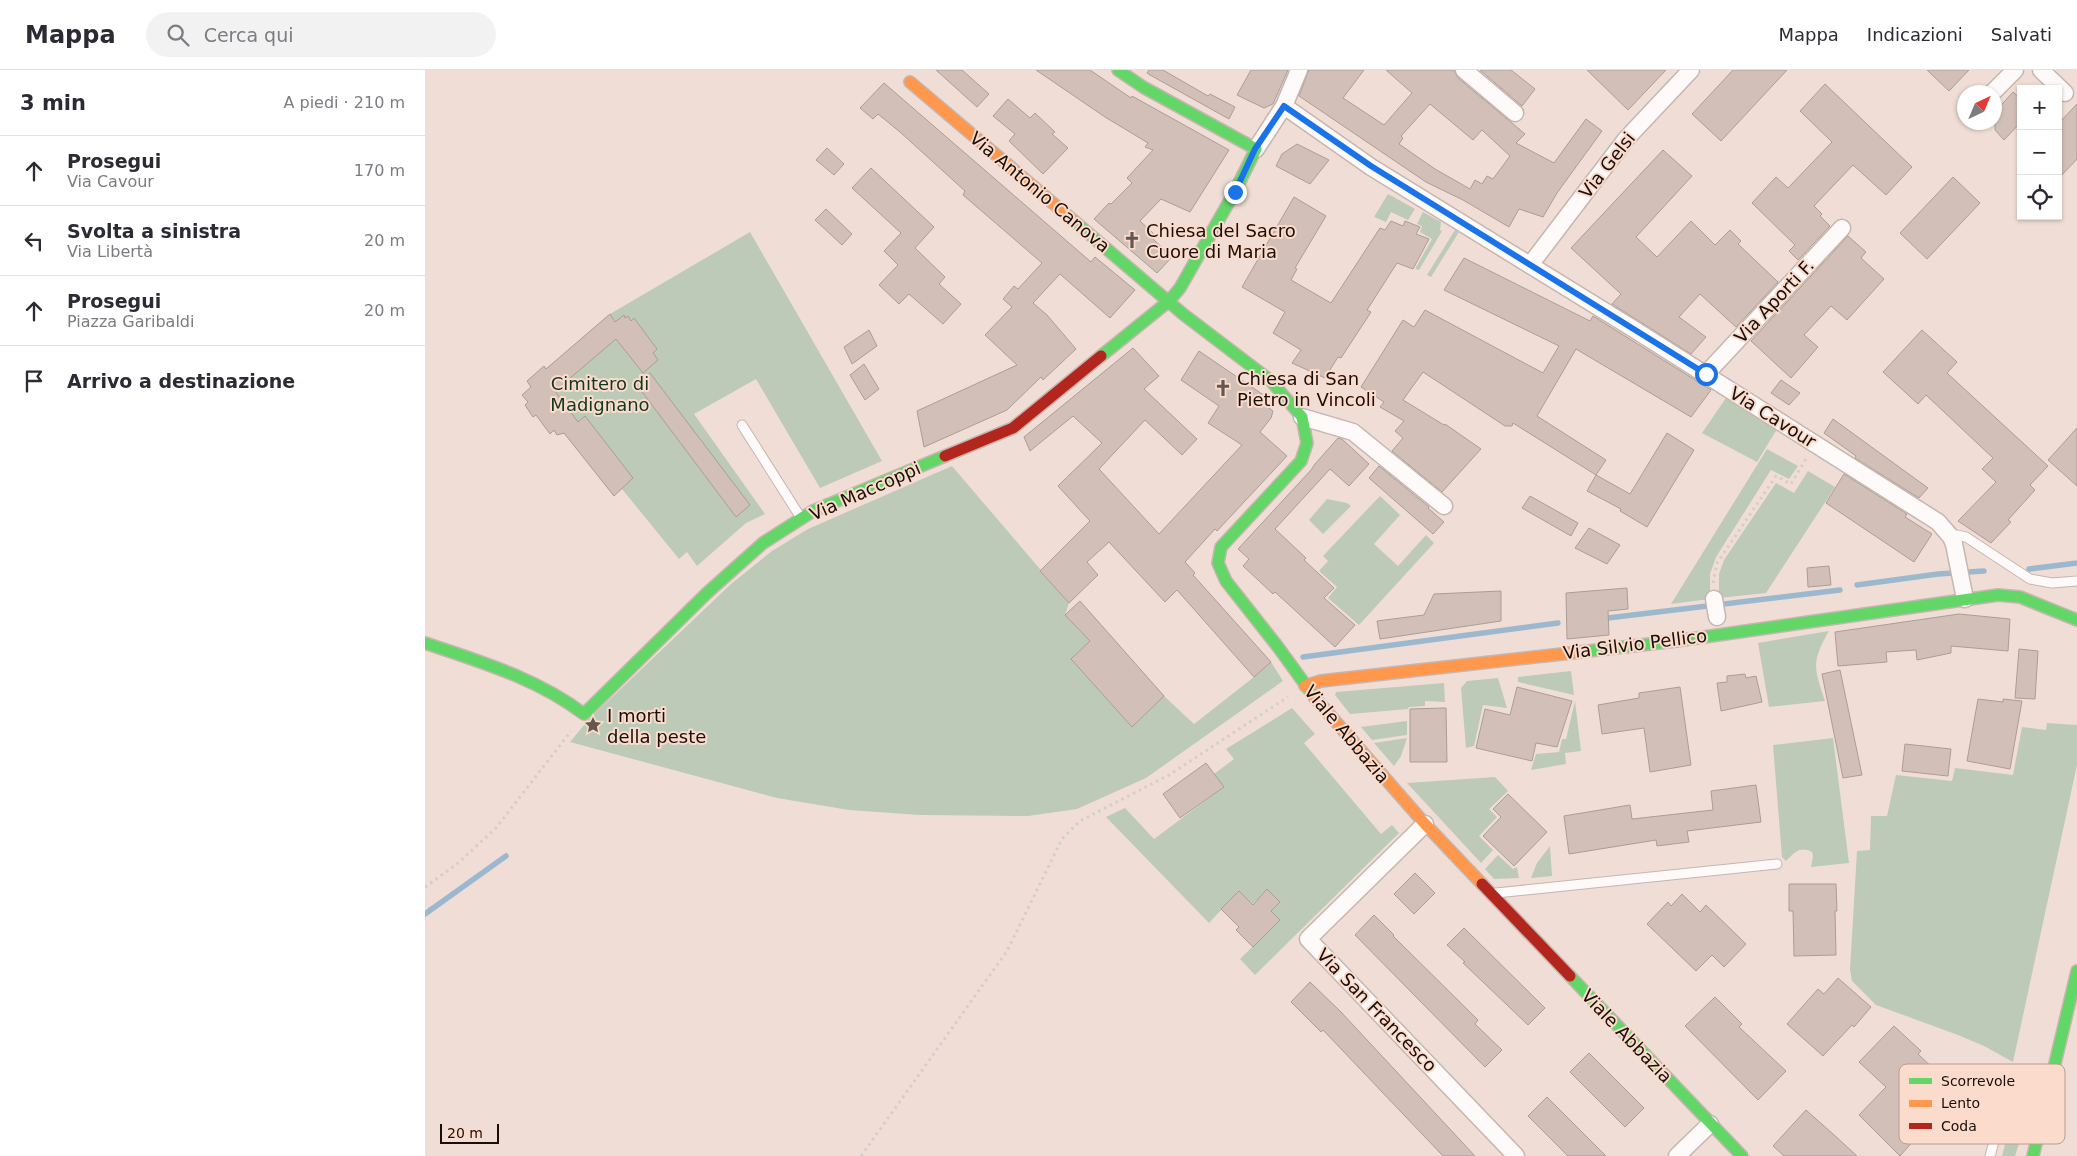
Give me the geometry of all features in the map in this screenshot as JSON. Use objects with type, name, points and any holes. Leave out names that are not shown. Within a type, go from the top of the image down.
[{"type":"street","points":[[1118,70],[1143,87],[1255,149],[1284,106],[1299,70]]},
{"type":"street","points":[[1464,70],[1515,113]]},
{"type":"street","name":"Via Gelsi","points":[[1530,265],[1626,139],[1691,70]]},
{"type":"street","points":[[2000,85],[2015,70]]},
{"type":"street","points":[[2041,70],[2065,93]]},
{"type":"street","name":"Via Antonio Canova","points":[[910,82],[1183,314],[1271,381],[1302,417]]},
{"type":"street","name":"Via Cavour","points":[[1284,106],[1371,166],[1706,374],[1938,522],[1951,536]]},
{"type":"street","name":"Via Maccoppi","points":[[584,714],[707,593],[763,543],[813,511],[1013,428],[1169,301],[1180,288],[1235,192],[1255,149]]},
{"type":"street","name":"Via Aporti F.","points":[[1706,374],[1842,228]]},
{"type":"street","points":[[1302,417],[1353,432],[1443,506]]},
{"type":"street","name":"Viale Abbazia","points":[[1302,417],[1307,443],[1301,461],[1221,547],[1218,563],[1226,581],[1279,647],[1320,706],[1425,824],[1742,1156]]},
{"type":"street","points":[[1951,536],[1964,592]]},
{"type":"street","name":"Via Silvio Pellico","points":[[1305,686],[1321,681],[1676,641],[1964,592],[2020,598],[2077,620]]},
{"type":"street","points":[[1714,599],[1717,617]]},
{"type":"street","points":[[425,643],[532,680],[570,702],[584,714]]},
{"type":"street","name":"Via San Francesco","points":[[1425,824],[1309,939],[1516,1156]]},
{"type":"street","points":[[2055,1064],[2077,971]]},
{"type":"street","points":[[1677,1156],[1711,1124]]},
{"type":"lane","points":[[742,425],[801,519]]},
{"type":"lane","points":[[1951,536],[1966,537],[2030,579],[2052,583],[2077,581]]},
{"type":"lane","points":[[1491,894],[1777,864]]},
{"type":"path","points":[[1714,599],[1714,575],[1717,563],[1776,476],[1791,484],[1815,444]]},
{"type":"path","points":[[861,1156],[1007,950],[1062,839],[1080,821],[1169,775],[1305,686]]},
{"type":"path","points":[[425,888],[457,864],[496,828],[584,714]]},
{"type":"green space","points":[[1388,194],[1415,209],[1408,220],[1391,212],[1386,222],[1374,217]]},
{"type":"green space","points":[[1423,212],[1441,222],[1440,230],[1442,231],[1419,270],[1415,269],[1432,239],[1420,232],[1422,226],[1417,224]]},
{"type":"green space","points":[[1455,230],[1459,232],[1431,277],[1427,275]]},
{"type":"green space","name":"Cimitero di Madignano","points":[[750,232],[882,461],[820,488],[756,379],[694,414],[765,514],[746,523],[697,566],[687,552],[679,559],[622,489],[614,496],[564,433],[557,435],[554,431],[550,434],[541,422],[538,413],[533,417],[525,405],[528,402],[531,387],[527,381],[544,366],[546,369],[610,314]]},
{"type":"green space","points":[[1726,398],[1777,429],[1757,462],[1702,433]]},
{"type":"green space","points":[[1767,449],[1798,466],[1789,479],[1771,470],[1716,557],[1710,574],[1710,599],[1671,604]]},
{"type":"green space","points":[[952,466],[1069,603],[1065,615],[1090,641],[1071,659],[1132,727],[1164,696],[1194,724],[1271,662],[1283,681],[1146,778],[1077,809],[1028,816],[920,815],[849,810],[777,798],[570,742],[589,719],[731,584],[772,551],[808,529]]},
{"type":"green space","points":[[1808,471],[1835,487],[1766,593],[1719,598],[1719,574],[1724,560],[1776,483],[1794,493]]},
{"type":"green space","points":[[1380,496],[1400,515],[1374,544],[1398,566],[1426,535],[1434,543],[1359,625],[1328,598],[1337,587],[1319,571],[1328,561],[1323,556]]},
{"type":"green space","points":[[1327,499],[1347,503],[1351,506],[1323,534],[1309,520]]},
{"type":"green space","points":[[1829,631],[1819,650],[1816,665],[1818,680],[1825,701],[1769,707],[1758,643]]},
{"type":"green space","points":[[1571,671],[1574,695],[1518,682],[1518,677]]},
{"type":"green space","points":[[1498,678],[1507,708],[1483,705],[1474,746],[1466,748],[1461,688],[1467,681]]},
{"type":"green space","points":[[1444,683],[1445,702],[1425,701],[1425,706],[1409,707],[1408,709],[1350,714],[1335,695],[1336,692]]},
{"type":"green space","points":[[1575,701],[1581,751],[1565,753],[1566,764],[1531,770],[1536,754],[1559,752],[1562,739],[1566,739]]},
{"type":"green space","points":[[1292,708],[1315,734],[1304,743],[1381,834],[1392,825],[1399,833],[1255,975],[1240,959],[1280,920],[1271,911],[1280,902],[1267,890],[1253,904],[1239,891],[1209,923],[1106,817],[1125,808],[1154,839],[1224,787],[1214,774],[1234,759],[1226,749]]},
{"type":"green space","points":[[1407,721],[1407,735],[1372,740],[1361,727]]},
{"type":"green space","points":[[2047,723],[2077,725],[2077,765],[2013,1062],[1984,1046],[1958,1035],[1876,1005],[1852,981],[1850,969],[1857,851],[1870,850],[1871,816],[1887,816],[1896,775],[1952,781],[1955,768],[2013,775],[2022,727],[2046,730]]},
{"type":"green space","points":[[1407,738],[1401,756],[1394,766],[1374,743]]},
{"type":"green space","points":[[1833,738],[1849,863],[1811,867],[1813,856],[1812,852],[1808,850],[1801,850],[1795,853],[1786,861],[1782,857],[1773,745]]},
{"type":"green space","points":[[1495,777],[1508,791],[1489,809],[1497,817],[1479,836],[1493,850],[1481,863],[1407,783]]},
{"type":"green space","points":[[1550,846],[1552,876],[1531,878],[1537,863]]},
{"type":"green space","points":[[1498,855],[1513,869],[1517,867],[1519,878],[1494,879],[1485,869]]},
{"type":"green space","points":[[2005,1144],[2019,1144],[2015,1156],[2002,1156]]},
{"type":"building","points":[[936,70],[962,70],[989,94],[977,107]]},
{"type":"building","points":[[1036,70],[1090,70],[1131,98],[1132,96],[1229,150],[1190,212],[1161,199],[1140,221],[1154,234],[1151,237],[1172,257],[1157,273],[1094,219],[1132,183],[1127,178],[1153,150],[1145,147],[1148,143],[1105,117]]},
{"type":"building","points":[[1149,70],[1163,70],[1208,96],[1210,94],[1235,107],[1229,119],[1150,75],[1147,73]]},
{"type":"building","points":[[1251,70],[1288,70],[1273,104],[1264,108],[1237,95]]},
{"type":"building","points":[[1309,70],[1364,70],[1343,98],[1384,125],[1412,93],[1386,70],[1454,70],[1458,78],[1525,134],[1516,143],[1554,163],[1586,119],[1602,131],[1557,193],[1543,217],[1519,209],[1509,227],[1463,200],[1426,182],[1299,96]],"holes":[[[1430,104],[1473,140],[1482,130],[1510,156],[1493,179],[1487,176],[1482,184],[1475,180],[1470,189],[1435,169],[1399,144],[1403,138],[1401,136]]]},
{"type":"building","points":[[1480,70],[1511,70],[1535,89],[1522,106]]},
{"type":"building","points":[[1587,70],[1666,70],[1628,110]]},
{"type":"building","points":[[1733,70],[1787,70],[1721,141],[1692,114]]},
{"type":"building","points":[[1927,70],[1969,70],[1949,91]]},
{"type":"building","points":[[884,83],[1091,262],[1095,257],[1135,290],[1110,318],[1060,274],[1033,303],[1047,315],[1076,349],[1043,380],[1041,377],[1007,410],[924,447],[917,411],[1017,365],[985,335],[1012,307],[1003,299],[1014,286],[1018,289],[1042,263],[963,195],[965,191],[900,132],[878,114],[873,119],[860,108]]},
{"type":"building","points":[[1825,84],[1912,167],[1886,195],[1853,165],[1814,206],[1822,214],[1820,216],[1830,226],[1798,260],[1789,251],[1795,245],[1752,203],[1776,177],[1788,188],[1832,142],[1800,111]]},
{"type":"building","points":[[2013,92],[2017,96],[2017,126],[2004,140],[1995,130],[2002,130],[2002,104]]},
{"type":"building","points":[[1008,99],[1030,118],[1035,113],[1055,132],[1052,134],[1068,148],[1043,174],[1009,141],[1015,134],[993,116]]},
{"type":"building","points":[[2077,104],[2077,159],[2062,175],[2062,130],[2062,120]]},
{"type":"building","points":[[1297,144],[1329,160],[1310,184],[1276,166],[1282,154]]},
{"type":"building","points":[[827,148],[844,164],[834,175],[816,160]]},
{"type":"building","points":[[1663,150],[1692,176],[1636,237],[1657,257],[1691,221],[1715,245],[1730,230],[1741,241],[1738,244],[1778,282],[1736,327],[1700,294],[1679,317],[1706,337],[1691,354],[1612,304],[1621,294],[1571,248]]},
{"type":"building","points":[[871,168],[934,227],[915,248],[945,277],[939,284],[961,304],[943,324],[909,294],[899,304],[879,285],[898,265],[884,251],[901,233],[852,188]]},
{"type":"building","points":[[1953,177],[1980,203],[1927,259],[1900,233]]},
{"type":"building","points":[[1294,197],[1326,216],[1295,268],[1297,269],[1291,280],[1331,303],[1380,228],[1385,230],[1391,221],[1403,226],[1405,221],[1420,227],[1416,234],[1429,239],[1413,269],[1397,263],[1367,310],[1371,312],[1341,358],[1338,357],[1325,378],[1292,363],[1301,350],[1273,333],[1285,312],[1242,287]]},
{"type":"building","points":[[826,209],[852,234],[842,245],[815,220]]},
{"type":"building","points":[[1848,236],[1866,252],[1861,258],[1884,279],[1847,320],[1831,306],[1804,335],[1818,347],[1791,378],[1751,341]]},
{"type":"building","points":[[1464,258],[1590,321],[1593,316],[1711,390],[1691,417],[1576,349],[1537,416],[1606,460],[1596,475],[1513,423],[1512,426],[1505,426],[1423,372],[1403,400],[1445,424],[1481,449],[1442,492],[1392,451],[1403,438],[1395,431],[1404,421],[1380,407],[1384,402],[1361,387],[1403,320],[1414,327],[1425,310],[1543,373],[1559,346],[1444,290]]},
{"type":"building","points":[[610,314],[615,322],[624,315],[625,318],[628,316],[631,321],[634,318],[657,349],[653,353],[658,360],[643,373],[616,339],[555,391],[578,422],[585,416],[633,478],[614,496],[564,433],[557,435],[554,430],[550,434],[536,415],[533,417],[525,405],[528,402],[522,395],[531,387],[527,381],[544,366],[546,369]]},
{"type":"building","points":[[869,330],[877,346],[852,364],[844,347]]},
{"type":"building","points":[[1922,330],[1957,362],[1947,373],[2048,466],[2030,485],[2035,490],[2008,520],[2011,522],[1991,543],[1958,521],[1996,482],[1982,469],[1993,458],[1926,395],[1918,404],[1883,372]]},
{"type":"building","points":[[1133,348],[1159,376],[1144,389],[1197,439],[1182,455],[1145,420],[1099,469],[1159,534],[1242,445],[1208,423],[1219,406],[1181,380],[1199,351],[1265,396],[1261,402],[1273,411],[1271,418],[1260,432],[1287,456],[1217,531],[1215,529],[1185,562],[1195,573],[1193,575],[1271,662],[1254,677],[1177,590],[1165,602],[1109,542],[1087,562],[1098,575],[1069,603],[1040,571],[1090,521],[1058,486],[1102,443],[1073,416],[1030,451],[1024,437]]},
{"type":"building","points":[[864,364],[879,389],[865,400],[850,375]]},
{"type":"building","points":[[650,373],[750,505],[736,517],[637,385]]},
{"type":"building","points":[[1781,380],[1800,393],[1789,405],[1771,393]]},
{"type":"building","points":[[1833,419],[1928,488],[1919,498],[1855,458],[1856,456],[1824,433]]},
{"type":"building","points":[[2077,428],[2077,486],[2048,460]]},
{"type":"building","points":[[1667,433],[1694,450],[1647,527],[1620,511],[1621,509],[1587,491],[1596,475],[1630,494]]},
{"type":"building","points":[[1338,438],[1342,439],[1369,464],[1349,486],[1330,469],[1275,529],[1334,588],[1324,598],[1355,625],[1335,647],[1275,592],[1273,594],[1243,566],[1249,559],[1238,549]]},
{"type":"building","points":[[1379,466],[1429,507],[1444,522],[1433,534],[1369,478]]},
{"type":"building","points":[[1844,474],[1907,514],[1905,517],[1932,534],[1914,562],[1826,503]]},
{"type":"building","points":[[1530,496],[1578,523],[1571,536],[1522,508]]},
{"type":"building","points":[[1589,528],[1620,545],[1607,564],[1575,548]]},
{"type":"building","points":[[1829,566],[1831,585],[1808,587],[1807,568]]},
{"type":"building","points":[[1627,588],[1628,609],[1608,611],[1609,635],[1567,639],[1566,593]]},
{"type":"building","points":[[1501,591],[1501,621],[1380,639],[1377,621],[1424,615],[1434,594]]},
{"type":"building","points":[[1080,601],[1164,696],[1132,727],[1071,659],[1090,641],[1065,615]]},
{"type":"building","points":[[1959,614],[2010,619],[2008,651],[1951,646],[1951,653],[1917,660],[1916,650],[1886,652],[1887,662],[1838,666],[1835,632]]},
{"type":"building","points":[[2019,649],[2038,651],[2035,699],[2015,698]]},
{"type":"building","points":[[1840,670],[1862,775],[1843,778],[1822,674]]},
{"type":"building","points":[[1745,674],[1746,678],[1756,676],[1762,702],[1721,711],[1717,683],[1727,682],[1727,676]]},
{"type":"building","points":[[1517,687],[1572,701],[1557,747],[1536,743],[1532,761],[1476,748],[1485,709],[1510,715]]},
{"type":"building","points":[[1680,687],[1691,765],[1650,772],[1644,728],[1602,734],[1598,705],[1639,698],[1639,693]]},
{"type":"building","points":[[1978,699],[2003,702],[2003,699],[2022,701],[2010,769],[1967,761]]},
{"type":"building","points":[[1446,708],[1447,762],[1410,762],[1410,709]]},
{"type":"building","points":[[1905,744],[1951,749],[1948,776],[1902,771]]},
{"type":"building","points":[[1206,763],[1224,787],[1180,818],[1163,794]]},
{"type":"building","points":[[1756,785],[1761,822],[1687,831],[1689,842],[1657,846],[1656,840],[1569,854],[1564,816],[1630,805],[1632,819],[1713,810],[1711,791]]},
{"type":"building","points":[[1508,794],[1547,832],[1514,866],[1483,836],[1501,817],[1493,809]]},
{"type":"building","points":[[1415,873],[1435,893],[1414,914],[1394,894]]},
{"type":"building","points":[[1789,884],[1836,884],[1836,955],[1794,956],[1793,911],[1789,911]]},
{"type":"building","points":[[1267,889],[1280,902],[1271,911],[1280,920],[1253,947],[1236,930],[1239,927],[1221,909],[1239,891],[1253,905]]},
{"type":"building","points":[[1682,894],[1700,912],[1706,905],[1746,944],[1724,967],[1712,955],[1696,971],[1647,924],[1668,902],[1671,906]]},
{"type":"building","points":[[1374,915],[1478,1020],[1475,1024],[1502,1050],[1485,1067],[1355,935]]},
{"type":"building","points":[[1464,928],[1545,1008],[1528,1025],[1463,963],[1465,962],[1447,945]]},
{"type":"building","points":[[1838,978],[1871,1007],[1854,1027],[1852,1025],[1823,1056],[1787,1024],[1818,989],[1824,994]]},
{"type":"building","points":[[1310,982],[1341,1012],[1475,1156],[1443,1156],[1323,1030],[1321,1032],[1291,1002]]},
{"type":"building","points":[[1715,997],[1742,1024],[1739,1027],[1786,1071],[1758,1100],[1685,1026]]},
{"type":"building","points":[[1894,1026],[1921,1051],[1918,1054],[1929,1064],[1899,1064],[1899,1144],[1911,1144],[1900,1156],[1859,1115],[1886,1087],[1859,1062]]},
{"type":"building","points":[[1589,1053],[1644,1108],[1625,1127],[1570,1072]]},
{"type":"building","points":[[1547,1097],[1606,1156],[1568,1156],[1528,1116]]},
{"type":"building","points":[[1806,1110],[1857,1156],[1784,1156],[1773,1146]]},
{"type":"waterway","points":[[2029,569],[2077,563]]},
{"type":"waterway","points":[[1857,585],[1938,574],[1984,571]]},
{"type":"waterway","points":[[1608,618],[1840,590]]},
{"type":"waterway","points":[[1303,657],[1558,623]]},
{"type":"waterway","points":[[425,914],[506,856]]},
{"type":"traffic: fast","points":[[1101,356],[1169,301],[1180,288],[1234,193],[1256,149],[1143,87],[1118,70]]},
{"type":"traffic: fast","points":[[1074,221],[1183,314],[1271,381],[1302,417],[1307,443],[1301,461],[1221,547],[1218,563],[1226,581],[1315,698]]},
{"type":"traffic: fast","points":[[425,643],[507,672],[547,690],[584,714],[707,593],[763,543],[813,511],[945,456]]},
{"type":"traffic: fast","points":[[1571,653],[1676,641],[1998,595],[2020,597],[2077,620]]},
{"type":"traffic: fast","points":[[2055,1064],[2077,971]]},
{"type":"traffic: fast","points":[[1570,976],[1742,1156]]},
{"type":"traffic: fast","points":[[2033,1156],[2036,1144]]},
{"type":"traffic: slow","points":[[910,82],[1074,221]]},
{"type":"traffic: slow","points":[[1305,686],[1321,681],[1571,653]]},
{"type":"traffic: slow","points":[[1315,698],[1425,824],[1482,884]]},
{"type":"traffic: jam","points":[[945,456],[1013,428],[1101,356]]},
{"type":"traffic: jam","points":[[1482,884],[1570,976]]},
{"type":"place","name":"Chiesa del Sacro Cuore di Maria","points":[[1132,240]]},
{"type":"place","name":"Chiesa di San Pietro in Vincoli","points":[[1223,388]]},
{"type":"place","name":"I morti della peste","points":[[593,725]]},
{"type":"route","points":[[1235,192],[1255,149],[1284,106],[1371,166],[1706,374]]}]
